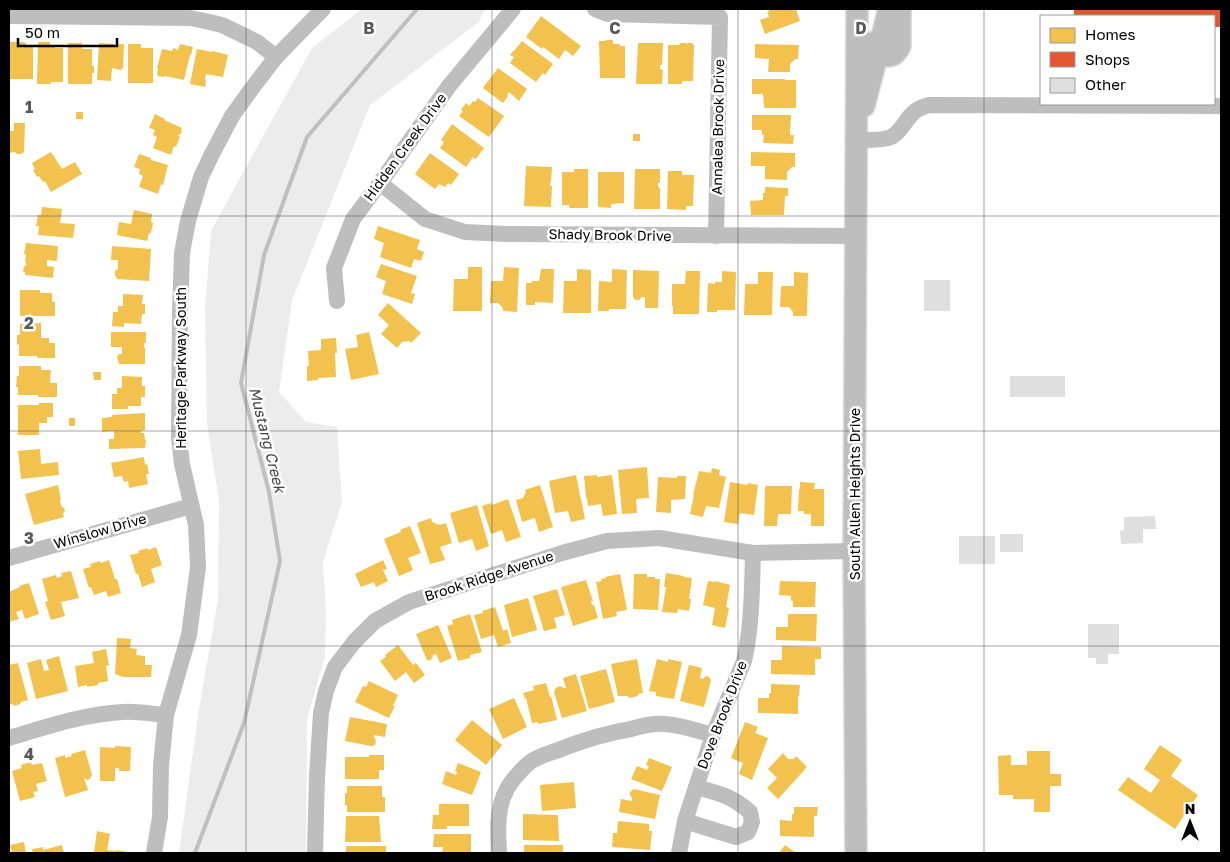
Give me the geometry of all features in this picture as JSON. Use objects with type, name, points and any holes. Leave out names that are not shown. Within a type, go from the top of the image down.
[{"type":"main road","name":"South Allen Heights Drive","points":[[856,853],[854,551],[857,9]]},
{"type":"main road","points":[[866,9],[867,34],[870,42],[878,51],[886,56],[891,56],[900,46],[900,9]]},
{"type":"main road","name":"South Allen Heights Drive","points":[[856,138],[889,9]]},
{"type":"street","name":"Heritage Parkway South","points":[[154,853],[160,817],[160,766],[166,716],[189,635],[198,567],[196,525],[182,464],[179,438],[182,253],[201,177],[232,116],[276,57],[322,9]]},
{"type":"street","name":"Hidden Creek Drive","points":[[336,301],[334,268],[353,219],[449,86],[513,9]]},
{"type":"street","name":"Annalea Brook Drive","points":[[595,9],[608,14],[720,17],[716,236]]},
{"type":"street","points":[[9,16],[190,18],[222,25],[257,42],[276,57]]},
{"type":"street","points":[[856,138],[887,138],[893,136],[900,131],[913,112],[920,107],[929,105],[1221,106]]},
{"type":"street","name":"Shady Brook Drive","points":[[380,183],[425,219],[465,232],[506,234],[855,236]]},
{"type":"street","name":"Winslow Drive","points":[[9,556],[191,506]]},
{"type":"street","name":"Brook Ridge Avenue","points":[[315,853],[321,713],[326,691],[335,667],[354,642],[375,622],[409,602],[562,552],[607,541],[659,538],[753,553],[854,551]]},
{"type":"street","name":"Dove Brook Drive","points":[[679,853],[684,821],[713,736],[744,662],[752,597],[753,553]]},
{"type":"street","points":[[9,738],[65,721],[95,716],[125,712],[166,716]]},
{"type":"street","points":[[499,853],[499,818],[502,801],[515,778],[530,763],[547,754],[580,742],[613,732],[652,724],[687,727],[713,736]]},
{"type":"street","name":"Dove Brook Drive","points":[[684,821],[736,836],[748,832],[752,822],[750,812],[742,804],[725,795],[696,787]]},
{"type":"shaded area","points":[[362,9],[485,9],[479,22],[370,105],[292,301],[279,392],[306,422],[337,427],[342,502],[323,562],[326,611],[325,656],[307,720],[306,853],[179,853],[199,709],[218,599],[219,500],[207,424],[205,307],[211,231],[312,48]]},
{"type":"building: Homes","points":[[768,9],[796,9],[800,21],[765,34],[760,20],[769,17]]},
{"type":"building: Homes","points":[[541,16],[581,46],[573,56],[565,50],[559,59],[526,37]]},
{"type":"building: Homes","points":[[613,40],[613,44],[625,46],[625,78],[600,78],[599,41]]},
{"type":"building: Homes","points":[[522,41],[553,64],[545,75],[543,73],[536,82],[510,63],[514,57],[510,55]]},
{"type":"building: Homes","points":[[9,42],[22,42],[26,43],[26,46],[33,46],[33,79],[9,79]]},
{"type":"building: Homes","points":[[38,42],[50,42],[50,45],[55,45],[55,48],[63,48],[63,82],[37,84]]},
{"type":"building: Homes","points":[[68,43],[82,43],[82,49],[92,49],[94,73],[92,73],[92,84],[68,84]]},
{"type":"building: Homes","points":[[99,43],[114,44],[114,46],[124,44],[123,68],[121,70],[112,68],[111,81],[97,80]]},
{"type":"building: Homes","points":[[638,43],[663,43],[662,65],[660,65],[660,69],[663,70],[662,84],[636,84]]},
{"type":"building: Homes","points":[[680,43],[687,43],[687,45],[692,43],[694,45],[693,81],[682,81],[682,84],[668,84],[668,45],[679,45]]},
{"type":"building: Homes","points":[[128,44],[141,44],[141,48],[153,48],[153,83],[128,83]]},
{"type":"building: Homes","points":[[180,44],[193,47],[184,80],[158,76],[157,68],[162,49],[172,51],[173,48],[178,50]]},
{"type":"building: Homes","points":[[755,44],[799,45],[798,59],[795,59],[790,64],[790,72],[768,72],[769,59],[755,58]]},
{"type":"building: Homes","points":[[197,49],[228,55],[223,77],[206,74],[205,87],[190,84]]},
{"type":"building: Homes","points":[[498,68],[527,89],[519,101],[509,92],[503,103],[483,88]]},
{"type":"building: Homes","points":[[752,79],[796,80],[796,108],[764,108],[763,94],[752,94]]},
{"type":"building: Homes","points":[[478,98],[504,116],[489,137],[459,116],[466,103],[469,106]]},
{"type":"building: Homes","points":[[76,112],[83,112],[83,119],[76,119]]},
{"type":"building: Homes","points":[[155,114],[182,128],[176,147],[174,146],[171,155],[153,148],[157,137],[153,135],[155,130],[149,128]]},
{"type":"building: Homes","points":[[752,115],[791,115],[790,135],[794,135],[793,144],[763,143],[764,135],[762,135],[762,130],[752,130]]},
{"type":"building: Homes","points":[[14,123],[25,123],[24,152],[21,154],[9,153],[9,131],[14,131]]},
{"type":"building: Homes","points":[[452,124],[484,148],[476,159],[473,157],[466,167],[440,148],[444,142],[441,140]]},
{"type":"building: Homes","points":[[633,134],[640,134],[640,141],[633,141]]},
{"type":"building: Homes","points":[[51,152],[62,169],[75,162],[82,174],[51,192],[45,181],[43,182],[39,176],[37,177],[32,163]]},
{"type":"building: Homes","points":[[751,152],[795,153],[795,167],[792,167],[787,172],[787,180],[765,179],[765,166],[751,166]]},
{"type":"building: Homes","points":[[430,153],[459,174],[451,185],[448,183],[445,187],[439,184],[435,189],[415,174]]},
{"type":"building: Homes","points":[[139,154],[168,165],[163,185],[161,184],[158,194],[139,187],[143,176],[139,174],[140,169],[134,167]]},
{"type":"building: Homes","points":[[526,166],[552,167],[550,182],[550,186],[552,186],[551,207],[524,206]]},
{"type":"building: Homes","points":[[574,169],[588,169],[588,208],[569,208],[569,205],[562,205],[562,172],[574,172]]},
{"type":"building: Homes","points":[[635,169],[660,169],[660,183],[658,183],[658,187],[660,188],[660,209],[634,209]]},
{"type":"building: Homes","points":[[668,171],[682,171],[682,175],[694,175],[693,206],[686,206],[686,210],[667,209]]},
{"type":"building: Homes","points":[[598,172],[624,172],[624,203],[611,204],[611,208],[598,207]]},
{"type":"building: Homes","points":[[765,187],[788,188],[788,196],[785,196],[784,215],[751,215],[750,201],[763,200]]},
{"type":"building: Homes","points":[[42,207],[62,209],[60,223],[75,224],[73,238],[38,235],[39,226],[36,226]]},
{"type":"building: Homes","points":[[134,210],[152,214],[151,222],[153,223],[147,241],[117,235],[119,222],[131,224]]},
{"type":"building: Homes","points":[[378,226],[420,240],[417,249],[424,252],[421,261],[414,259],[411,268],[380,257],[384,243],[374,239]]},
{"type":"building: Homes","points":[[26,243],[58,246],[57,261],[47,260],[47,266],[54,267],[53,278],[25,275],[23,271],[26,265],[26,254],[24,254]]},
{"type":"building: Homes","points":[[112,246],[151,249],[149,281],[117,279],[115,271],[118,269],[118,260],[111,260]]},
{"type":"building: Homes","points":[[381,264],[417,276],[411,293],[415,294],[412,304],[382,294],[386,281],[376,277]]},
{"type":"building: Homes","points":[[468,267],[482,267],[482,311],[453,311],[454,279],[468,279]]},
{"type":"building: Homes","points":[[504,267],[519,268],[517,312],[503,311],[503,308],[498,303],[490,303],[491,281],[503,281]]},
{"type":"building: Homes","points":[[541,269],[554,269],[553,303],[535,302],[535,305],[526,305],[526,283],[539,281]]},
{"type":"building: Homes","points":[[577,269],[591,270],[591,313],[563,313],[564,281],[577,281]]},
{"type":"building: Homes","points":[[612,269],[627,270],[626,309],[598,311],[599,281],[612,282]]},
{"type":"building: Homes","points":[[633,270],[659,271],[658,308],[645,308],[645,297],[635,300],[633,297]]},
{"type":"building: Homes","points":[[686,271],[700,271],[699,314],[673,314],[672,284],[685,284]]},
{"type":"building: Homes","points":[[722,271],[736,272],[735,310],[707,312],[708,283],[722,282]]},
{"type":"building: Homes","points":[[758,272],[773,272],[772,315],[744,315],[745,284],[758,284]]},
{"type":"building: Homes","points":[[794,272],[808,273],[807,316],[793,316],[793,312],[789,307],[780,307],[781,286],[794,286]]},
{"type":"building: Homes","points":[[20,290],[40,290],[40,293],[52,293],[52,302],[55,302],[55,316],[20,316]]},
{"type":"building: Homes","points":[[123,294],[143,295],[142,304],[145,304],[145,314],[142,314],[141,324],[124,323],[124,327],[112,326],[113,312],[118,312],[118,306],[123,306]]},
{"type":"building: Homes","points":[[388,303],[421,333],[411,343],[409,341],[402,342],[397,348],[381,334],[389,325],[378,315]]},
{"type":"building: Homes","points":[[41,323],[41,338],[49,338],[49,343],[55,343],[55,358],[19,356],[17,335],[20,335],[20,324]]},
{"type":"building: Homes","points":[[111,332],[146,332],[146,343],[144,343],[145,364],[119,364],[117,357],[119,354],[122,354],[122,347],[111,347]]},
{"type":"building: Homes","points":[[369,332],[379,374],[351,380],[345,349],[358,347],[356,335]]},
{"type":"building: Homes","points":[[336,338],[336,377],[307,381],[308,351],[321,350],[321,339]]},
{"type":"building: Homes","points":[[19,366],[41,366],[41,370],[51,370],[50,383],[57,383],[57,397],[18,395],[18,387],[16,387]]},
{"type":"building: Homes","points":[[93,372],[101,372],[101,380],[94,380]]},
{"type":"building: Homes","points":[[122,376],[142,377],[142,386],[145,386],[145,397],[141,397],[141,406],[128,406],[128,409],[112,409],[112,394],[117,394],[117,388],[122,388]]},
{"type":"building: Homes","points":[[39,403],[53,403],[53,417],[47,417],[47,423],[39,423],[39,435],[18,435],[18,405],[39,405]]},
{"type":"building: Homes","points":[[145,413],[145,430],[141,431],[141,433],[144,433],[145,448],[109,449],[109,439],[114,439],[114,431],[102,432],[102,418],[112,417],[112,415]]},
{"type":"building: Homes","points":[[69,418],[75,418],[75,426],[69,426]]},
{"type":"building: Homes","points":[[40,449],[41,464],[58,462],[59,475],[21,479],[18,451]]},
{"type":"building: Homes","points":[[144,457],[149,474],[146,474],[148,484],[129,488],[128,481],[124,482],[122,476],[114,477],[111,463]]},
{"type":"building: Homes","points":[[647,467],[649,498],[636,499],[637,513],[622,514],[618,470]]},
{"type":"building: Homes","points":[[712,468],[720,470],[719,475],[726,477],[719,508],[706,506],[703,517],[690,514],[699,471],[711,473]]},
{"type":"building: Homes","points":[[576,475],[585,519],[571,522],[568,511],[555,513],[549,481]]},
{"type":"building: Homes","points":[[597,475],[597,477],[612,475],[617,514],[603,516],[601,504],[588,506],[584,476]]},
{"type":"building: Homes","points":[[677,476],[686,476],[685,499],[671,500],[671,513],[656,512],[658,477],[677,478]]},
{"type":"building: Homes","points":[[730,482],[758,485],[754,515],[740,513],[738,524],[724,522]]},
{"type":"building: Homes","points":[[800,482],[815,483],[814,489],[824,489],[824,526],[811,526],[811,514],[804,514],[804,511],[798,511]]},
{"type":"building: Homes","points":[[58,485],[60,502],[65,511],[64,517],[34,525],[25,494]]},
{"type":"building: Homes","points":[[540,485],[553,527],[539,532],[535,518],[522,522],[516,500],[523,498],[525,490]]},
{"type":"building: Homes","points":[[765,486],[792,486],[791,514],[778,514],[777,526],[764,526]]},
{"type":"building: Homes","points":[[508,499],[521,537],[506,542],[502,530],[491,534],[482,506],[491,503],[492,505]]},
{"type":"building: Homes","points":[[477,505],[489,546],[476,551],[472,539],[459,543],[450,513]]},
{"type":"building: Homes","points":[[431,518],[432,522],[439,525],[446,523],[452,543],[440,547],[445,560],[430,564],[417,523]]},
{"type":"building: Homes","points":[[410,526],[421,553],[408,558],[413,570],[399,576],[384,539]]},
{"type":"building: Homes","points":[[156,547],[162,565],[151,569],[155,582],[142,587],[130,555]]},
{"type":"building: Homes","points":[[109,560],[121,593],[108,597],[106,591],[94,595],[91,587],[89,588],[83,569],[91,567],[90,564]]},
{"type":"building: Homes","points":[[383,560],[387,569],[383,570],[388,581],[376,587],[374,582],[361,587],[355,574]]},
{"type":"building: Homes","points":[[71,571],[79,598],[61,602],[65,616],[51,620],[45,602],[48,601],[42,579],[56,575],[57,578],[62,576],[61,573]]},
{"type":"building: Homes","points":[[666,573],[692,578],[689,611],[678,609],[677,613],[662,612]]},
{"type":"building: Homes","points":[[620,574],[627,610],[616,612],[617,616],[603,619],[596,582],[602,581],[601,579],[605,577]]},
{"type":"building: Homes","points":[[634,574],[647,574],[647,577],[660,579],[658,610],[633,609]]},
{"type":"building: Homes","points":[[586,580],[593,601],[591,601],[592,605],[594,605],[598,618],[573,626],[561,587]]},
{"type":"building: Homes","points":[[708,581],[730,585],[726,607],[729,608],[725,628],[712,625],[715,608],[703,605]]},
{"type":"building: Homes","points":[[780,581],[816,582],[815,607],[793,607],[791,596],[779,595]]},
{"type":"building: Homes","points":[[29,583],[39,614],[25,619],[22,610],[16,612],[19,619],[9,622],[9,592]]},
{"type":"building: Homes","points":[[557,589],[565,615],[554,618],[557,628],[544,631],[533,596]]},
{"type":"building: Homes","points":[[528,598],[537,630],[512,637],[504,605]]},
{"type":"building: Homes","points":[[495,607],[503,631],[507,629],[511,643],[498,647],[494,635],[481,639],[474,615]]},
{"type":"building: Homes","points":[[470,614],[482,652],[458,661],[447,626],[453,624],[452,620]]},
{"type":"building: Homes","points":[[788,614],[817,614],[816,641],[776,640],[776,627],[788,627]]},
{"type":"building: Homes","points":[[438,625],[452,658],[440,663],[436,654],[428,661],[416,634]]},
{"type":"building: Homes","points":[[117,638],[131,639],[130,648],[137,649],[136,655],[145,656],[145,665],[152,665],[151,677],[123,677],[115,674]]},
{"type":"building: Homes","points":[[398,645],[413,665],[416,663],[425,675],[414,683],[406,672],[395,681],[380,661]]},
{"type":"building: Homes","points":[[782,646],[821,647],[821,659],[815,659],[815,675],[771,674],[771,660],[782,660]]},
{"type":"building: Homes","points":[[106,649],[109,665],[106,666],[108,681],[98,683],[98,685],[78,687],[75,666],[94,663],[92,652]]},
{"type":"building: Homes","points":[[59,656],[68,691],[36,699],[27,663],[41,659],[44,671],[49,670],[46,660]]},
{"type":"building: Homes","points":[[637,659],[643,693],[629,698],[628,696],[618,696],[611,664]]},
{"type":"building: Homes","points":[[657,659],[668,662],[668,659],[682,662],[674,699],[656,696],[656,692],[649,691]]},
{"type":"building: Homes","points":[[18,663],[28,700],[15,706],[9,705],[9,665]]},
{"type":"building: Homes","points":[[689,665],[702,668],[700,678],[703,679],[706,676],[711,680],[704,707],[680,701]]},
{"type":"building: Homes","points":[[606,669],[615,702],[589,709],[580,676]]},
{"type":"building: Homes","points":[[576,674],[587,711],[562,718],[554,692],[560,686],[566,688],[563,678]]},
{"type":"building: Homes","points":[[369,681],[398,695],[389,718],[355,702],[363,686],[366,687]]},
{"type":"building: Homes","points":[[546,683],[557,720],[538,724],[538,722],[532,723],[523,693],[534,690],[533,686]]},
{"type":"building: Homes","points":[[771,684],[800,685],[798,714],[758,713],[758,698],[769,698]]},
{"type":"building: Homes","points":[[514,698],[527,727],[503,739],[489,709]]},
{"type":"building: Homes","points":[[350,717],[387,724],[385,737],[374,735],[375,745],[371,746],[345,741]]},
{"type":"building: Homes","points":[[472,720],[502,745],[486,765],[455,740]]},
{"type":"building: Homes","points":[[745,722],[758,727],[755,733],[768,738],[752,780],[739,774],[743,763],[731,758]]},
{"type":"building: Homes","points":[[1160,745],[1182,760],[1171,776],[1198,795],[1175,829],[1118,790],[1128,777],[1151,793],[1160,780],[1144,769]]},
{"type":"building: Homes","points":[[115,746],[131,747],[130,771],[119,771],[119,768],[115,768],[115,781],[100,781],[100,747],[115,748]]},
{"type":"building: Homes","points":[[85,750],[92,775],[90,779],[84,778],[88,790],[65,797],[55,758],[65,755],[65,758]]},
{"type":"building: Homes","points":[[1027,751],[1050,751],[1050,774],[1061,774],[1061,786],[1050,786],[1050,812],[1034,812],[1034,799],[1013,799],[1013,795],[999,795],[998,756],[1011,755],[1011,765],[1027,765]]},
{"type":"building: Homes","points":[[783,753],[788,759],[794,759],[796,756],[807,767],[778,799],[767,788],[777,778],[768,769]]},
{"type":"building: Homes","points":[[369,755],[384,755],[384,770],[379,770],[379,779],[345,779],[345,757],[369,757]]},
{"type":"building: Homes","points":[[649,758],[672,767],[662,791],[631,779],[637,766],[647,770],[649,766],[646,765]]},
{"type":"building: Homes","points":[[31,762],[32,765],[42,763],[47,781],[36,784],[38,791],[33,792],[35,797],[20,801],[12,771],[22,768],[21,765]]},
{"type":"building: Homes","points":[[458,763],[481,772],[472,795],[442,784],[446,771],[456,775],[457,772],[455,771]]},
{"type":"building: Homes","points":[[574,782],[576,808],[542,811],[540,785]]},
{"type":"building: Homes","points":[[347,786],[382,786],[382,797],[385,797],[385,812],[347,812],[345,793],[347,793]]},
{"type":"building: Homes","points":[[634,789],[660,795],[655,819],[619,812],[621,799],[632,801],[630,792]]},
{"type":"building: Homes","points":[[439,804],[469,804],[469,826],[447,826],[447,829],[432,829],[433,815],[439,815]]},
{"type":"building: Homes","points":[[794,807],[818,807],[817,816],[814,816],[814,837],[780,836],[780,820],[792,821]]},
{"type":"building: Homes","points":[[523,814],[558,815],[559,841],[523,840]]},
{"type":"building: Homes","points":[[346,816],[379,816],[381,842],[345,842]]},
{"type":"building: Homes","points":[[618,821],[649,824],[649,831],[652,831],[650,850],[612,847],[613,833],[617,833]]},
{"type":"building: Homes","points":[[97,831],[110,834],[107,850],[127,853],[94,853]]},
{"type":"building: Homes","points":[[434,834],[471,834],[471,853],[441,853],[443,847],[433,847]]},
{"type":"building: Homes","points":[[24,842],[26,853],[12,853],[10,845]]},
{"type":"building: Homes","points":[[62,845],[64,853],[33,853],[32,849],[43,847],[43,850]]},
{"type":"building: Homes","points":[[524,845],[563,845],[563,853],[524,853]]},
{"type":"building: Homes","points":[[785,845],[796,853],[779,853]]},
{"type":"building: Homes","points":[[346,846],[386,846],[386,853],[346,853]]},
{"type":"building: Shops","points":[[1074,9],[1221,9],[1221,27],[1215,27],[1215,15],[1074,15]]},
{"type":"building: Other","points":[[924,280],[950,280],[950,311],[924,311]]},
{"type":"building: Other","points":[[1010,376],[1065,376],[1065,397],[1010,397]]},
{"type":"building: Other","points":[[1155,516],[1156,529],[1143,529],[1143,543],[1121,544],[1120,531],[1124,530],[1124,517]]},
{"type":"building: Other","points":[[1000,534],[1023,534],[1023,552],[1000,552]]},
{"type":"building: Other","points":[[959,536],[995,536],[995,564],[959,564]]},
{"type":"building: Other","points":[[1088,624],[1119,624],[1119,654],[1108,654],[1108,664],[1096,664],[1096,658],[1088,658]]},
{"type":"waterway","name":"Mustang Creek","points":[[195,853],[244,723],[280,561],[269,492],[241,383],[264,255],[307,137],[417,9]]}]
